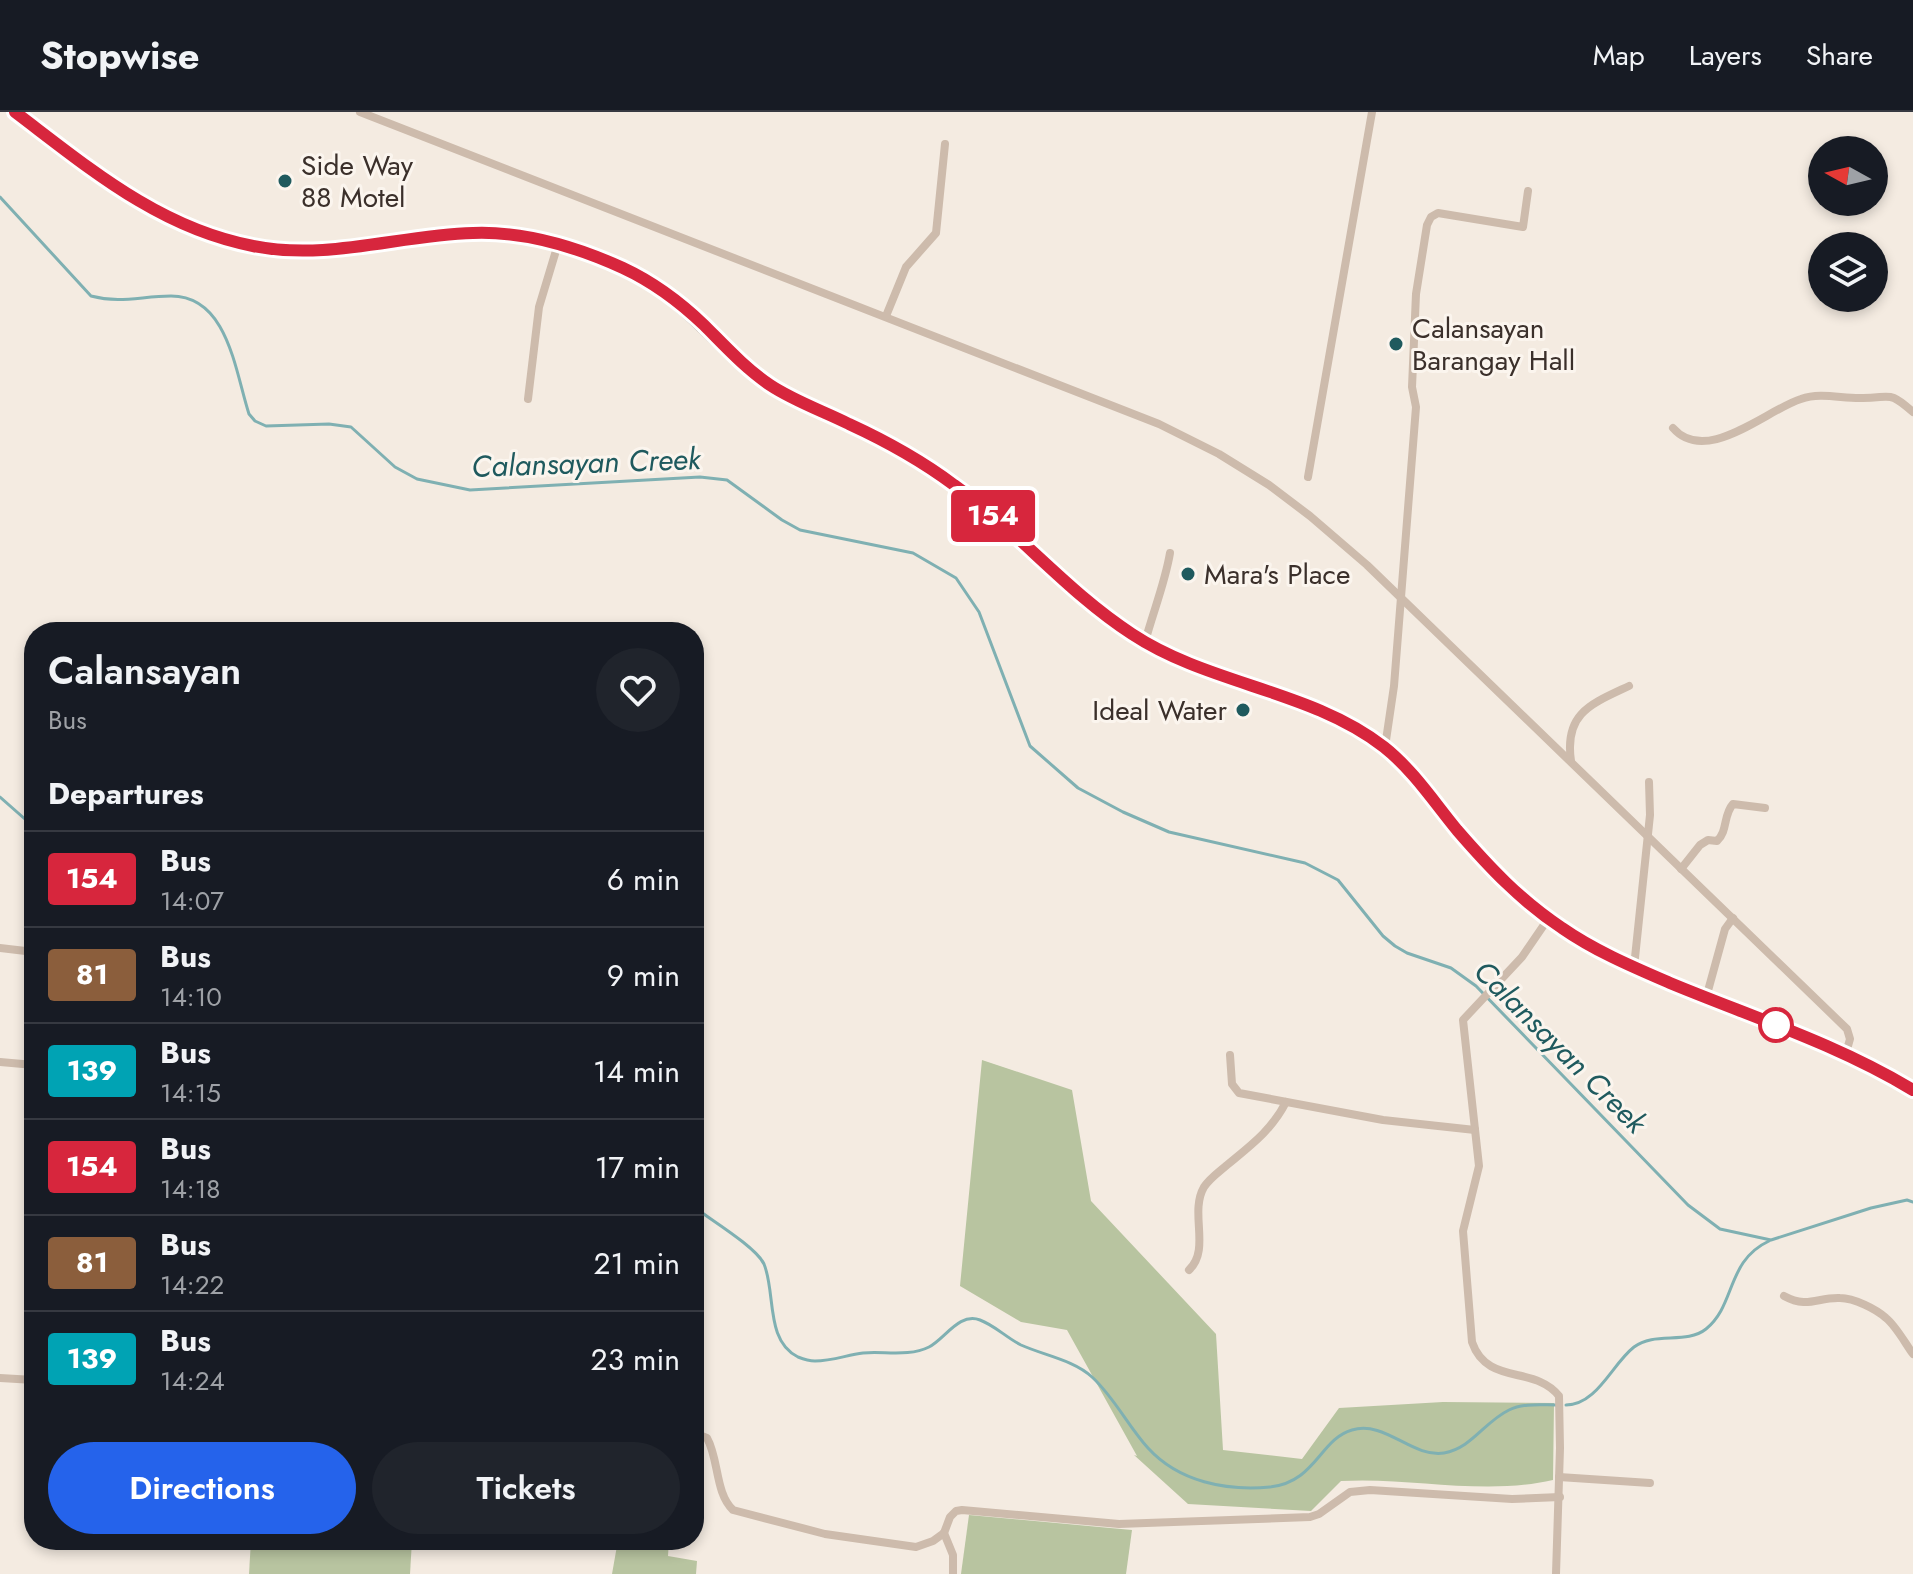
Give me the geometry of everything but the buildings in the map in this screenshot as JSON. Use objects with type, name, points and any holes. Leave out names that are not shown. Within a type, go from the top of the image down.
[{"type":"highway","points":[[15,112],[130,198],[189,227],[254,247],[304,250],[358,248],[475,233],[508,235],[558,244],[645,279],[692,314],[730,352],[774,388],[883,440],[956,486],[1091,604],[1145,642],[1188,663],[1325,714],[1385,748],[1523,900],[1586,944],[1706,998],[1846,1053],[1910,1087]]},
{"type":"street","points":[[360,112],[1159,424],[1219,454],[1269,485],[1310,516],[1401,595],[1847,1029],[1850,1039],[1846,1053]]},
{"type":"street","points":[[1308,477],[1372,112]]},
{"type":"street","points":[[886,316],[906,267],[936,233],[945,144]]},
{"type":"street","points":[[1385,748],[1394,686],[1416,407],[1412,387],[1416,294],[1427,225],[1431,217],[1438,213],[1523,227],[1528,191]]},
{"type":"street","points":[[528,399],[539,307],[558,244]]},
{"type":"street","points":[[1673,428],[1688,440],[1710,441],[1742,429],[1804,397],[1892,396],[1913,412]]},
{"type":"street","points":[[1145,642],[1170,553]]},
{"type":"street","points":[[1571,762],[1568,742],[1583,711],[1629,686]]},
{"type":"street","points":[[1634,967],[1650,815],[1649,782]]},
{"type":"street","points":[[1681,869],[1700,845],[1708,840],[1717,841],[1723,835],[1728,810],[1733,804],[1765,808]]},
{"type":"street","points":[[1706,998],[1725,929],[1733,918]]},
{"type":"street","points":[[1548,919],[1509,973],[1463,1020],[1479,1166],[1463,1231],[1472,1342],[1476,1355],[1488,1366],[1545,1384],[1559,1396],[1560,1497],[1556,1574]]},
{"type":"street","points":[[0,948],[24,951]]},
{"type":"street","points":[[1230,1055],[1234,1089],[1249,1096],[1383,1120],[1475,1130]]},
{"type":"street","points":[[0,1062],[24,1064]]},
{"type":"street","points":[[1189,1270],[1199,1258],[1198,1201],[1203,1188],[1267,1132],[1286,1102]]},
{"type":"street","points":[[1784,1296],[1794,1302],[1808,1304],[1838,1297],[1850,1299],[1888,1319],[1913,1354]]},
{"type":"street","points":[[0,1378],[24,1379]]},
{"type":"street","points":[[704,1437],[712,1447],[724,1497],[728,1505],[742,1514],[825,1534],[916,1547],[944,1533],[950,1517],[962,1510],[1119,1524],[1310,1517],[1350,1492],[1370,1490],[1512,1499],[1560,1497]]},
{"type":"street","points":[[1559,1477],[1650,1483]]},
{"type":"street","points":[[944,1533],[953,1555],[953,1574]]},
{"type":"green space","points":[[982,1060],[1072,1090],[1091,1201],[1216,1334],[1223,1450],[1302,1459],[1339,1408],[1443,1402],[1554,1403],[1553,1480],[1500,1486],[1341,1481],[1311,1511],[1188,1504],[1134,1455],[1137,1456],[1067,1330],[1021,1322],[960,1286]]},
{"type":"green space","points":[[969,1515],[1132,1530],[1126,1574],[961,1574]]},
{"type":"green space","points":[[250,1550],[411,1550],[410,1574],[249,1574]]},
{"type":"green space","points":[[616,1550],[668,1550],[668,1556],[697,1561],[696,1574],[612,1574]]},
{"type":"waterway","name":"Calansayan Creek","points":[[0,197],[91,296],[122,300],[171,296],[190,299],[205,308],[226,339],[249,414],[266,426],[329,424],[351,427],[395,467],[417,479],[470,490],[700,477],[727,480],[800,530],[913,553],[956,578],[979,612],[1030,746],[1078,788],[1169,832],[1305,863],[1338,880],[1383,936],[1395,946],[1451,968],[1476,986],[1688,1205],[1720,1229],[1771,1240],[1871,1208],[1907,1200],[1913,1202]]},
{"type":"waterway","points":[[0,797],[24,818]]},
{"type":"waterway","points":[[704,1214],[743,1242],[764,1264],[780,1340],[798,1357],[821,1361],[863,1353],[913,1352],[929,1347],[965,1320],[980,1320],[1021,1345],[1085,1371],[1107,1393],[1160,1460],[1204,1482],[1253,1488],[1285,1483],[1308,1469],[1341,1435],[1364,1428],[1387,1434],[1421,1450],[1444,1453],[1462,1446],[1509,1410],[1526,1405],[1556,1405]]},
{"type":"waterway","points":[[1566,1405],[1587,1398],[1626,1354],[1642,1342],[1689,1336],[1706,1329],[1716,1319],[1745,1260],[1769,1241]]},
{"type":"bus line","name":"154","points":[[15,112],[130,198],[189,227],[254,247],[279,250],[358,248],[439,236],[492,233],[568,246],[628,270],[692,314],[730,352],[774,388],[883,440],[956,486],[1091,604],[1137,638],[1188,663],[1325,714],[1385,748],[1512,890],[1578,939],[1617,960],[1706,998],[1846,1053],[1913,1090]]},
{"type":"place","name":"Side Way 88 Motel","points":[[285,181]]},
{"type":"place","name":"Calansayan Barangay Hall","points":[[1396,344]]},
{"type":"place","name":"Mara's Place","points":[[1188,574]]},
{"type":"place","name":"Ideal Water","points":[[1243,710]]}]
